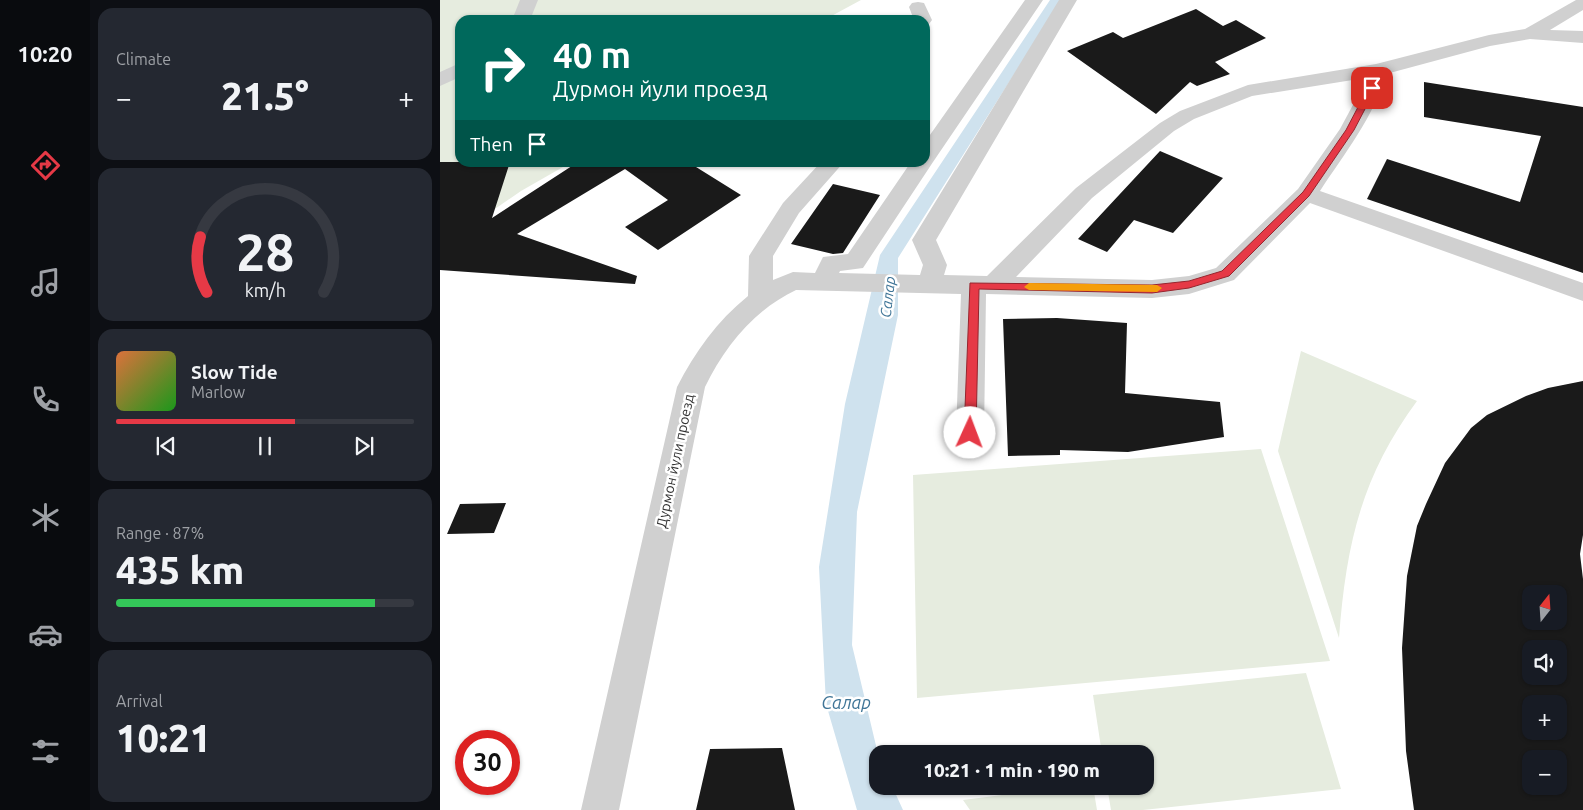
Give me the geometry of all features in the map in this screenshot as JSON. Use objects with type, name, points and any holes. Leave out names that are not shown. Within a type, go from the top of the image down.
[{"type":"street","points":[[523,15],[528,0]]},
{"type":"street","points":[[930,151],[1034,0]]},
{"type":"street","points":[[920,284],[935,265],[924,240],[1068,0]]},
{"type":"street","points":[[1530,34],[1583,3]]},
{"type":"street","points":[[970,433],[983,286],[1084,193],[1160,132],[1187,115],[1248,91],[1377,70],[1489,40],[1530,34],[1583,37]]},
{"type":"street","name":"Дурмон йули проезд","points":[[600,810],[691,387],[708,354],[745,311],[776,288],[793,281],[1152,289],[1189,285],[1226,274],[1306,194],[1350,130],[1372,88],[1377,70]]},
{"type":"street","points":[[440,80],[455,72]]},
{"type":"street","points":[[760,299],[762,256],[791,208],[829,167]]},
{"type":"street","points":[[824,281],[831,263],[855,262],[919,167]]},
{"type":"street","points":[[1306,194],[1583,292]]},
{"type":"shaded area","points":[[440,0],[861,0],[833,15],[455,15],[455,167],[563,167],[521,191],[440,247]]},
{"type":"shaded area","points":[[1301,351],[1417,401],[1382,457],[1360,513],[1346,572],[1339,638],[1278,451]]},
{"type":"shaded area","points":[[1261,449],[1330,661],[917,698],[913,475]]},
{"type":"shaded area","points":[[1306,673],[1341,789],[1143,810],[1111,810],[1108,795],[1154,795],[1154,745],[1101,745],[1093,695]]},
{"type":"shaded area","points":[[1002,795],[1094,795],[1097,810],[970,810],[963,800]]},
{"type":"water","name":"Салар","points":[[1050,0],[1061,0],[898,258],[898,315],[857,512],[852,645],[876,745],[869,745],[869,795],[896,795],[903,810],[857,810],[826,704],[819,567],[845,404],[880,255]]},
{"type":"building","points":[[1196,9],[1223,26],[1236,20],[1266,38],[1215,62],[1230,74],[1197,86],[1190,82],[1156,114],[1067,51],[1113,32],[1123,38]]},
{"type":"building","points":[[1424,82],[1583,107],[1583,273],[1367,199],[1387,159],[1520,202],[1541,136],[1424,117]]},
{"type":"building","points":[[1160,151],[1223,178],[1173,233],[1134,220],[1107,252],[1078,239]]},
{"type":"building","points":[[440,162],[455,162],[455,167],[508,167],[492,218],[570,167],[696,167],[741,195],[658,250],[625,227],[668,200],[625,169],[517,234],[637,276],[635,284],[440,270]]},
{"type":"building","points":[[833,184],[880,195],[843,253],[833,254],[791,244]]},
{"type":"building","points":[[1057,318],[1127,323],[1125,393],[1220,402],[1224,437],[1128,452],[1060,450],[1060,455],[1008,456],[1003,319]]},
{"type":"building","points":[[1583,381],[1583,535],[1580,554],[1583,579],[1583,810],[1414,810],[1406,751],[1402,648],[1407,576],[1417,526],[1445,463],[1471,428],[1487,415],[1526,396],[1548,388]]},
{"type":"building","points":[[506,503],[494,533],[447,534],[460,504]]},
{"type":"building","points":[[782,748],[795,810],[696,810],[710,749]]},
{"type":"slow traffic","points":[[1029,287],[1157,288]]},
{"type":"route","points":[[970,433],[974,285],[1152,289],[1189,285],[1226,274],[1306,194],[1350,130],[1372,88]]}]
